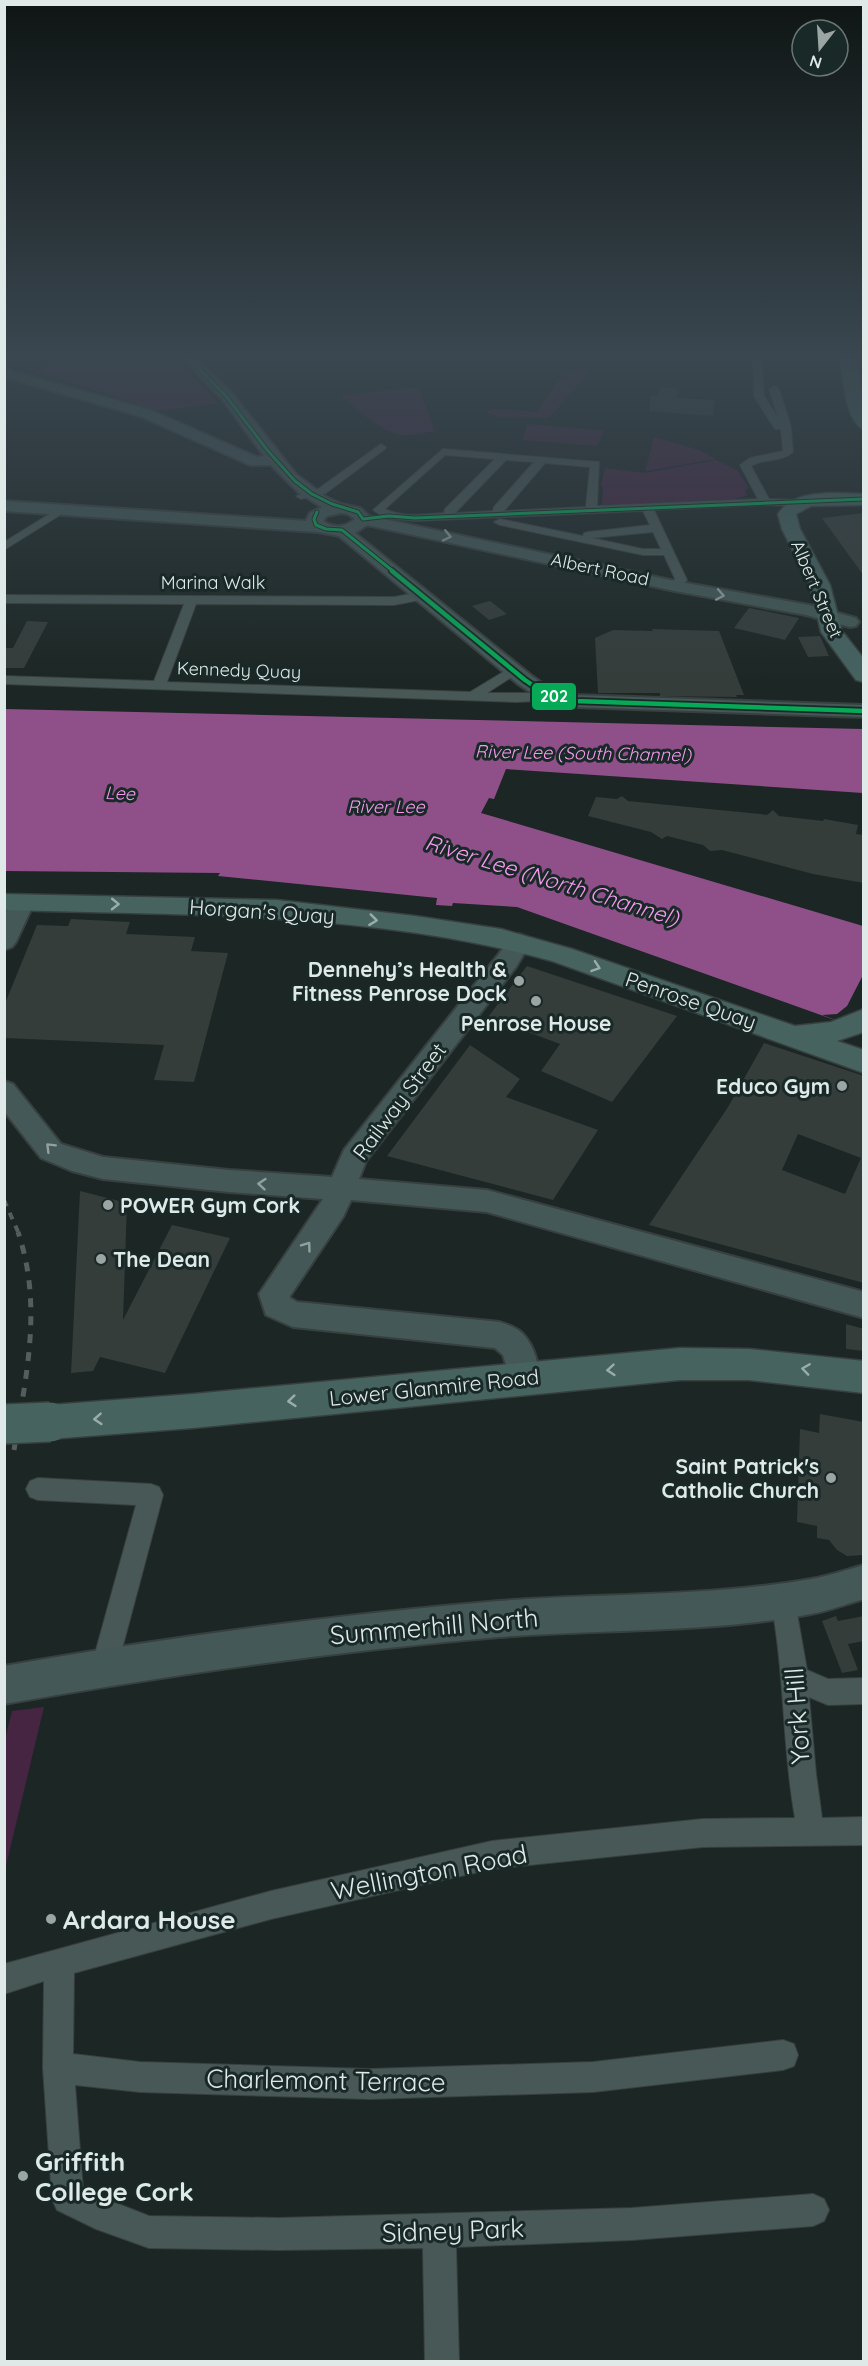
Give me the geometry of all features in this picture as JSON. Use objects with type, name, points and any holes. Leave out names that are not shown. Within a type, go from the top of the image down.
[{"type":"highway","points":[[802,513],[820,499],[864,494]]},
{"type":"highway","points":[[820,499],[864,499]]},
{"type":"highway","points":[[802,513],[814,512],[823,508],[864,505]]},
{"type":"highway","name":"Albert Street","points":[[802,513],[787,519],[820,585],[834,636],[860,670]]},
{"type":"highway","name":"Albert Street","points":[[849,612],[860,670]]},
{"type":"highway","name":"Horgan's Quay","points":[[13,902],[277,909],[415,925],[519,942]]},
{"type":"highway","name":"Penrose Quay","points":[[519,942],[573,958],[864,1062]]},
{"type":"highway","points":[[793,1036],[813,1036],[856,1023]]},
{"type":"highway","name":"Lower Glanmire Road","points":[[4,1424],[172,1413],[723,1361],[864,1377]]},
{"type":"street","name":"Albert Road","points":[[257,463],[339,509],[358,512],[366,520],[675,586],[809,610],[828,616],[849,612]]},
{"type":"street","points":[[277,463],[300,488],[318,520],[342,530],[537,689],[554,697],[596,702],[864,711]]},
{"type":"street","points":[[300,488],[322,491],[359,463]]},
{"type":"street","points":[[389,516],[378,510],[430,463]]},
{"type":"street","points":[[450,517],[449,511],[496,463]]},
{"type":"street","points":[[499,514],[498,509],[539,463]]},
{"type":"street","points":[[588,463],[596,464],[591,510]]},
{"type":"street","points":[[747,463],[745,464],[765,502]]},
{"type":"street","points":[[541,512],[592,497]]},
{"type":"street","points":[[342,530],[357,526],[366,520],[389,516],[450,517],[765,502],[802,513]]},
{"type":"street","points":[[4,506],[280,524],[318,520],[339,509]]},
{"type":"street","points":[[647,507],[681,580],[675,586]]},
{"type":"street","points":[[4,547],[61,510]]},
{"type":"street","points":[[485,515],[487,519],[643,552],[668,552]]},
{"type":"street","points":[[579,537],[609,531],[657,528]]},
{"type":"street","name":"Marina Walk","points":[[4,599],[394,601],[421,596]]},
{"type":"street","points":[[159,685],[191,600]]},
{"type":"street","points":[[473,696],[513,670]]},
{"type":"street","name":"Kennedy Quay","points":[[4,680],[516,698],[554,697]]},
{"type":"street","points":[[4,942],[13,902]]},
{"type":"street","name":"Railway Street","points":[[519,942],[507,961],[354,1157],[325,1222],[274,1294],[278,1305],[293,1314],[500,1335],[510,1339],[517,1347],[524,1378]]},
{"type":"street","points":[[4,1091],[51,1151],[70,1160],[103,1168],[430,1195],[498,1203],[864,1305]]},
{"type":"street","points":[[38,1489],[151,1495],[104,1668]]},
{"type":"street","name":"Summerhill North","points":[[4,1685],[261,1644],[382,1629],[501,1619],[783,1602],[864,1582]]},
{"type":"street","name":"York Hill","points":[[783,1602],[794,1658],[803,1795],[811,1831]]},
{"type":"street","points":[[795,1678],[828,1692],[864,1691]]},
{"type":"street","name":"Wellington Road","points":[[4,1979],[271,1905],[492,1855],[703,1833],[864,1831]]},
{"type":"street","points":[[58,2068],[59,1962]]},
{"type":"street","name":"Charlemont Terrace","points":[[58,2068],[140,2077],[370,2084],[593,2078],[783,2055]]},
{"type":"street","name":"Sidney Park","points":[[58,2068],[68,2199],[96,2213],[149,2232],[279,2234],[439,2231],[632,2224],[813,2210]]},
{"type":"street","points":[[439,2231],[442,2361]]},
{"type":"shaded area","points":[[647,463],[690,463],[645,471]]},
{"type":"shaded area","points":[[697,463],[723,463],[737,470],[749,488],[745,490],[747,495],[736,499],[602,505],[603,488],[601,485],[605,468],[645,473]]},
{"type":"shaded area","points":[[44,1707],[5,1870],[4,1743],[12,1711]]},
{"type":"water","points":[[5,709],[863,729],[863,793],[506,769],[494,799],[489,798],[481,813],[863,926],[863,1030],[517,907],[453,903],[452,906],[436,905],[437,898],[218,876],[220,873],[5,871]]},
{"type":"pier","points":[[863,975],[863,1030],[822,1015],[837,1014],[847,1006]]},
{"type":"building","points":[[864,513],[864,576],[822,518]]},
{"type":"building","points":[[490,601],[507,614],[489,620],[472,606]]},
{"type":"building","points":[[749,608],[799,618],[785,640],[734,628]]},
{"type":"building","points":[[27,621],[48,622],[24,668],[4,668],[4,648],[13,648]]},
{"type":"building","points":[[652,629],[719,631],[744,695],[736,695],[737,697],[660,696],[660,693],[598,693],[595,638],[613,630],[653,631]]},
{"type":"building","points":[[820,636],[829,656],[808,657],[798,637]]},
{"type":"building","points":[[622,796],[628,801],[767,815],[773,810],[779,816],[823,821],[824,819],[858,825],[856,834],[864,835],[864,883],[813,874],[722,850],[710,851],[703,845],[667,836],[662,839],[651,832],[588,816],[596,797],[617,799]]},
{"type":"building","points":[[71,919],[130,922],[126,934],[195,937],[191,951],[228,953],[194,1082],[154,1080],[164,1045],[4,1038],[4,1006],[37,925],[68,926]]},
{"type":"building","points":[[527,966],[677,1016],[612,1102],[541,1071],[560,1044],[488,1017]]},
{"type":"building","points":[[764,1043],[864,1076],[864,1283],[649,1225],[728,1107]],"holes":[[[798,1134],[861,1158],[845,1194],[782,1170]]]},
{"type":"building","points":[[470,1045],[520,1079],[506,1097],[598,1130],[553,1200],[387,1156]]},
{"type":"building","points":[[80,1191],[127,1203],[123,1320],[172,1225],[230,1238],[165,1373],[100,1357],[93,1371],[71,1373]]},
{"type":"building","points":[[846,1324],[864,1329],[864,1351],[846,1349]]},
{"type":"building","name":"Saint Patrick's Catholic Church","points":[[820,1414],[864,1422],[864,1555],[847,1556],[837,1550],[829,1540],[817,1538],[817,1526],[797,1522],[800,1429],[819,1433]]},
{"type":"building","points":[[836,1616],[838,1621],[864,1616],[864,1641],[848,1644],[858,1670],[842,1673],[822,1621]]},
{"type":"railway","points":[[4,1200],[19,1234]]},
{"type":"railway","points":[[14,1450],[27,1368],[31,1314],[30,1287],[18,1232]]},
{"type":"transit line","name":"202","points":[[277,463],[312,494],[332,504],[358,512],[363,519],[389,516],[415,518],[864,499]]},
{"type":"transit line","name":"202","points":[[317,512],[314,519],[316,525],[326,529],[342,530],[525,680],[547,695],[575,701],[864,711]]},
{"type":"place","name":"Dennehy’s Health & Fitness Penrose Dock","points":[[519,981]]},
{"type":"place","name":"Penrose House","points":[[536,1001]]},
{"type":"place","name":"Educo Gym","points":[[842,1086]]},
{"type":"place","name":"POWER Gym Cork","points":[[108,1205]]},
{"type":"place","name":"The Dean","points":[[101,1259]]},
{"type":"place","name":"Saint Patrick's Catholic Church","points":[[831,1478]]},
{"type":"place","name":"Ardara House","points":[[51,1919]]},
{"type":"place","name":"Griffith College Cork","points":[[23,2176]]},
{"type":"water label","name":"River Lee (South Channel)","points":[[583,753]]},
{"type":"water label","name":"Lee","points":[[120,793]]},
{"type":"water label","name":"River Lee","points":[[386,806]]},
{"type":"water label","name":"River Lee (North Channel)","points":[[552,880]]}]
